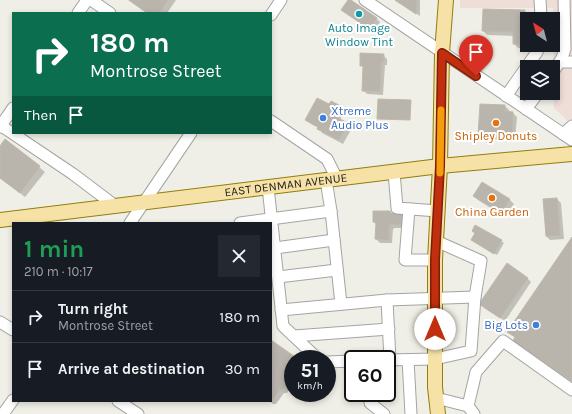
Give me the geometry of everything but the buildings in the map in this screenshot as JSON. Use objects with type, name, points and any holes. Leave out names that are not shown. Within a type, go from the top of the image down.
[{"type":"main road","points":[[438,414],[435,359],[435,260],[440,166],[442,53],[446,0]]},
{"type":"main road","name":"EAST DENMAN AVENUE","points":[[0,220],[440,166],[572,154]]},
{"type":"street","points":[[79,12],[87,0]]},
{"type":"street","points":[[90,0],[108,12]]},
{"type":"street","points":[[272,14],[281,0]]},
{"type":"street","points":[[365,0],[568,137],[572,126]]},
{"type":"street","points":[[540,0],[541,12]]},
{"type":"street","points":[[564,0],[565,49],[560,62],[572,62]]},
{"type":"street","points":[[506,96],[536,52]]},
{"type":"street","points":[[526,109],[533,100]]},
{"type":"street","points":[[12,109],[0,126],[12,134]]},
{"type":"street","points":[[272,122],[327,159],[332,179],[331,211],[341,304]]},
{"type":"street","points":[[12,134],[73,174],[114,205]]},
{"type":"street","points":[[131,222],[190,134]]},
{"type":"street","points":[[394,172],[397,208],[438,211]]},
{"type":"street","points":[[268,187],[283,326],[309,350]]},
{"type":"street","points":[[409,208],[405,260],[435,260]]},
{"type":"street","points":[[248,222],[331,211]]},
{"type":"street","points":[[275,248],[334,240]]},
{"type":"street","points":[[396,360],[435,359],[471,351],[475,297],[482,261],[436,241]]},
{"type":"street","points":[[278,277],[337,270]]},
{"type":"street","points":[[281,310],[387,300],[475,297]]},
{"type":"street","points":[[387,300],[389,350]]},
{"type":"street","points":[[0,322],[12,329]]},
{"type":"street","points":[[294,336],[389,329]]},
{"type":"street","points":[[436,398],[471,410],[476,372],[502,341],[572,390]]},
{"type":"street","points":[[408,360],[411,414]]},
{"type":"street","points":[[3,414],[12,401]]},
{"type":"street","points":[[120,402],[138,414]]},
{"type":"street","points":[[370,402],[384,414]]},
{"type":"shaded area","points":[[460,0],[572,0],[572,125],[554,108],[554,100],[560,100],[560,60],[554,60],[553,52],[560,52],[560,12],[553,12],[553,8],[460,8]]},
{"type":"slow traffic","points":[[440,173],[441,110]]},
{"type":"place","name":"Auto Image Window Tint","points":[[359,14]]},
{"type":"place","name":"Xtreme Audio Plus","points":[[323,118]]},
{"type":"place","name":"Shipley Donuts","points":[[496,123]]},
{"type":"place","name":"China Garden","points":[[492,198]]},
{"type":"place","name":"Big Lots","points":[[536,325]]},
{"type":"route","points":[[435,329],[435,260],[440,166],[442,53],[476,76]]}]
